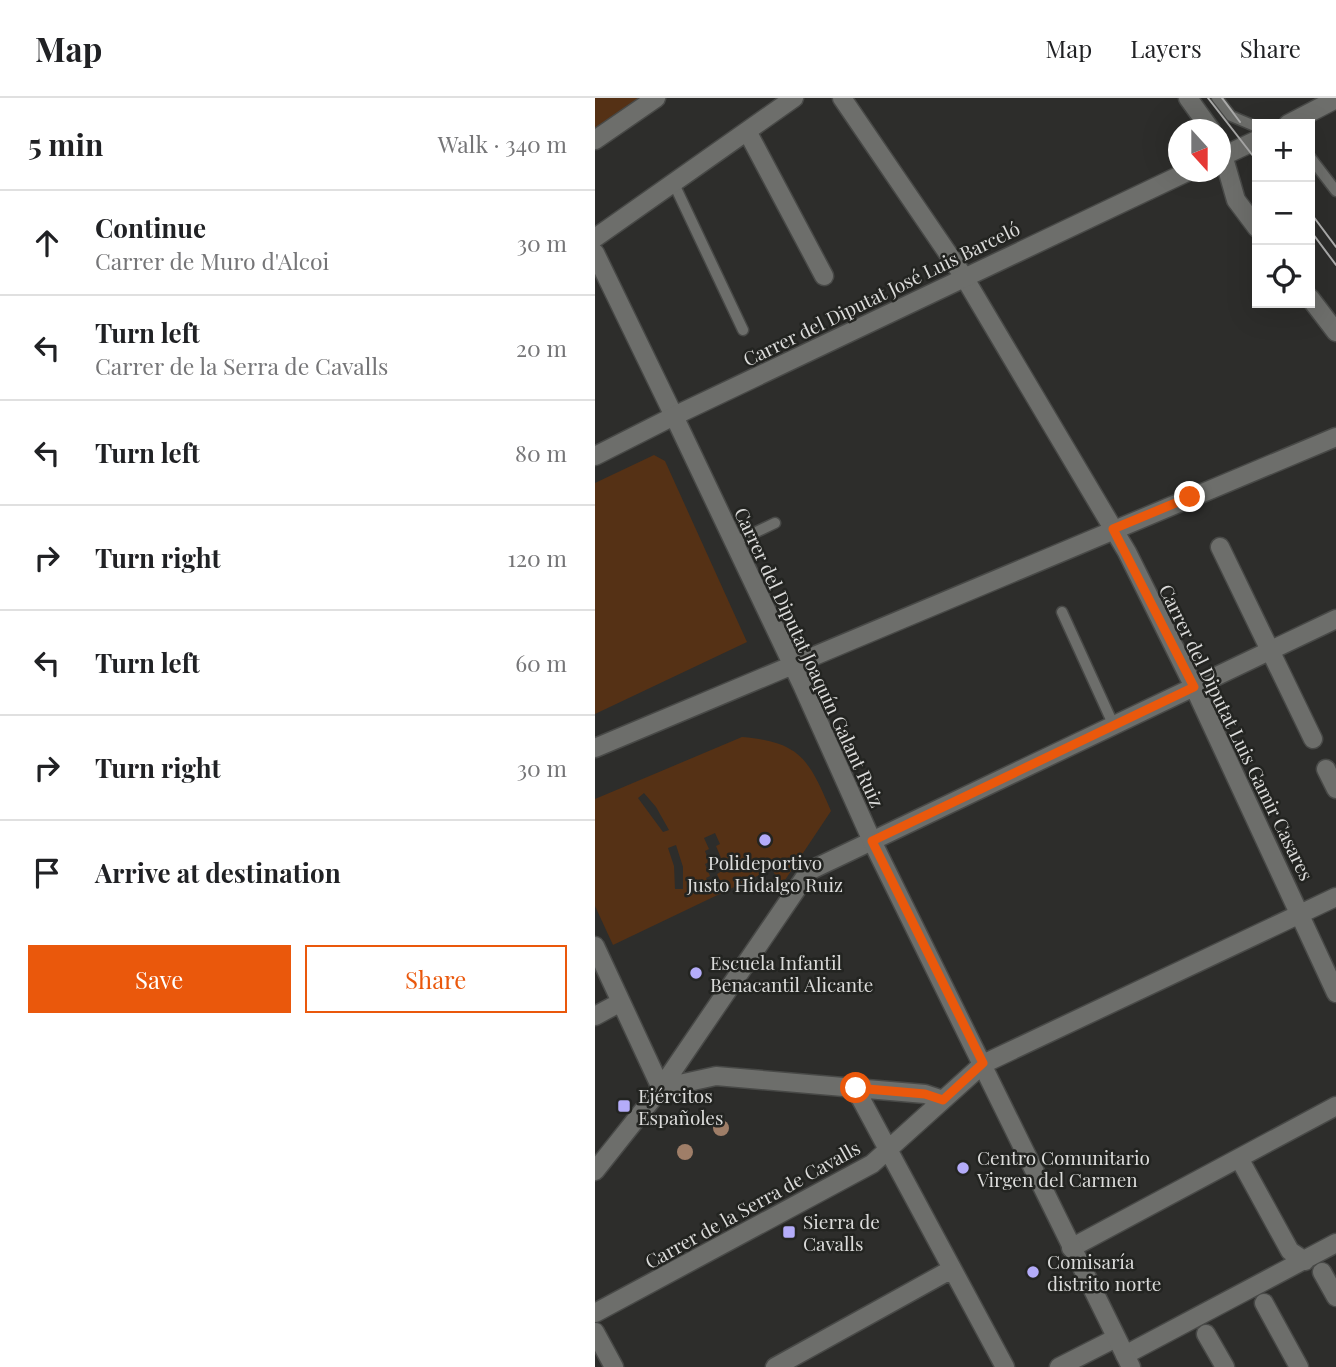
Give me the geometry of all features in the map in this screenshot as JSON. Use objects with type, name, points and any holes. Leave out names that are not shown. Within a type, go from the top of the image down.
[{"type":"street","points":[[595,140],[656,98]]},
{"type":"street","points":[[595,238],[794,98]]},
{"type":"street","name":"Carrer del Diputat Luis Gamir Casares","points":[[842,98],[964,277],[1113,529],[1194,687],[1336,993]]},
{"type":"street","points":[[1188,98],[1203,119]]},
{"type":"street","points":[[1298,119],[1336,99]]},
{"type":"street","points":[[747,131],[824,276]]},
{"type":"street","points":[[1231,150],[1252,142]]},
{"type":"street","name":"Carrer del Diputat José Luis Barceló","points":[[595,456],[1168,181]]},
{"type":"street","points":[[1231,182],[1236,200],[1252,221]]},
{"type":"street","name":"Carrer del Diputat Joaquín Galant Ruiz","points":[[595,253],[793,666],[872,841],[1124,1353]]},
{"type":"street","points":[[1315,305],[1336,332]]},
{"type":"street","points":[[595,748],[1336,437]]},
{"type":"street","points":[[1220,547],[1313,739]]},
{"type":"street","points":[[595,1171],[661,1088],[809,871],[1336,619]]},
{"type":"street","points":[[1326,769],[1336,789]]},
{"type":"street","name":"Carrer de la Serra de Cavalls","points":[[595,1313],[861,1170],[889,1150],[983,1063],[1336,897]]},
{"type":"street","points":[[595,946],[661,1088]]},
{"type":"street","points":[[595,1016],[621,1002]]},
{"type":"street","points":[[661,1088],[716,1076],[925,1094],[943,1100]]},
{"type":"street","points":[[856,1088],[1005,1367]]},
{"type":"street","points":[[1071,1248],[1336,1106]]},
{"type":"street","points":[[1239,1157],[1290,1251],[1305,1261]]},
{"type":"street","points":[[1059,1367],[1124,1353],[1336,1243]]},
{"type":"street","points":[[775,1367],[952,1269]]},
{"type":"street","points":[[1322,1272],[1336,1297]]},
{"type":"street","points":[[1264,1303],[1299,1367]]},
{"type":"street","points":[[595,1332],[614,1367]]},
{"type":"street","points":[[1206,1334],[1225,1367]]},
{"type":"lane","points":[[1217,98],[1231,116],[1252,125]]},
{"type":"lane","points":[[1315,164],[1336,191]]},
{"type":"lane","points":[[674,184],[743,330]]},
{"type":"lane","points":[[733,542],[775,523]]},
{"type":"lane","points":[[1062,612],[1114,726]]},
{"type":"shaded area","points":[[595,98],[641,98],[595,131]]},
{"type":"shaded area","points":[[654,455],[665,461],[747,642],[595,714],[595,483]]},
{"type":"shaded area","name":"Polideportivo Justo Hidalgo Ruiz","points":[[742,737],[778,744],[800,757],[809,766],[831,811],[781,886],[772,869],[613,945],[595,906],[595,799]],"holes":[[[644,793],[656,807],[669,830],[663,832],[638,798]],[[715,833],[720,844],[716,846],[721,858],[717,860],[722,871],[717,874],[722,885],[712,890],[706,878],[710,876],[705,864],[709,862],[705,851],[709,849],[704,838]],[[676,845],[683,867],[683,889],[675,889],[674,866],[668,848]]]},
{"type":"tram line","points":[[1208,98],[1252,155]]},
{"type":"tram line","points":[[1222,98],[1240,122]]},
{"type":"tram line","points":[[1315,219],[1336,247]]},
{"type":"tram line","points":[[1315,237],[1336,265]]},
{"type":"place","name":"Polideportivo Justo Hidalgo Ruiz","points":[[765,840]]},
{"type":"place","name":"Escuela Infantil Benacantil Alicante","points":[[696,973]]},
{"type":"place","name":"Ejércitos Españoles","points":[[624,1106]]},
{"type":"place","name":"Centro Comunitario Virgen del Carmen","points":[[963,1168]]},
{"type":"place","name":"Sierra de Cavalls","points":[[789,1232]]},
{"type":"place","name":"Comisaría distrito norte","points":[[1033,1272]]},
{"type":"route","points":[[856,1088],[925,1094],[943,1100],[983,1063],[872,841],[1194,687],[1127,551],[1113,529],[1190,497]]}]
